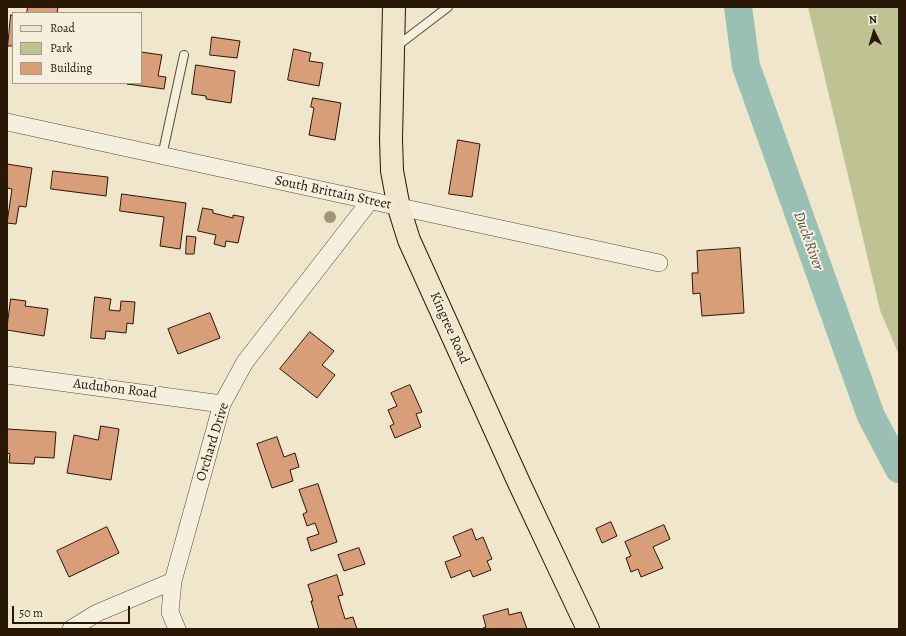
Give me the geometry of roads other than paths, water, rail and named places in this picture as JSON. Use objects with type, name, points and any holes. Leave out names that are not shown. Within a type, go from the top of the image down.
[{"type":"main road","name":"Kingree Road","points":[[394,7],[391,145],[392,171],[399,208],[409,240],[487,414],[588,629]]},
{"type":"street","name":"South Brittain Street","points":[[7,122],[659,263]]},
{"type":"street","name":"Orchard Drive","points":[[177,629],[170,612],[173,581],[222,404],[245,362],[370,201]]},
{"type":"street","name":"Audubon Road","points":[[7,375],[222,404]]},
{"type":"street","points":[[71,629],[97,613],[173,581]]},
{"type":"lane","points":[[393,49],[448,7]]},
{"type":"lane","points":[[162,156],[184,55]]},
{"type":"waterway","name":"Duck River","points":[[738,7],[746,66],[871,416],[899,469]]}]
